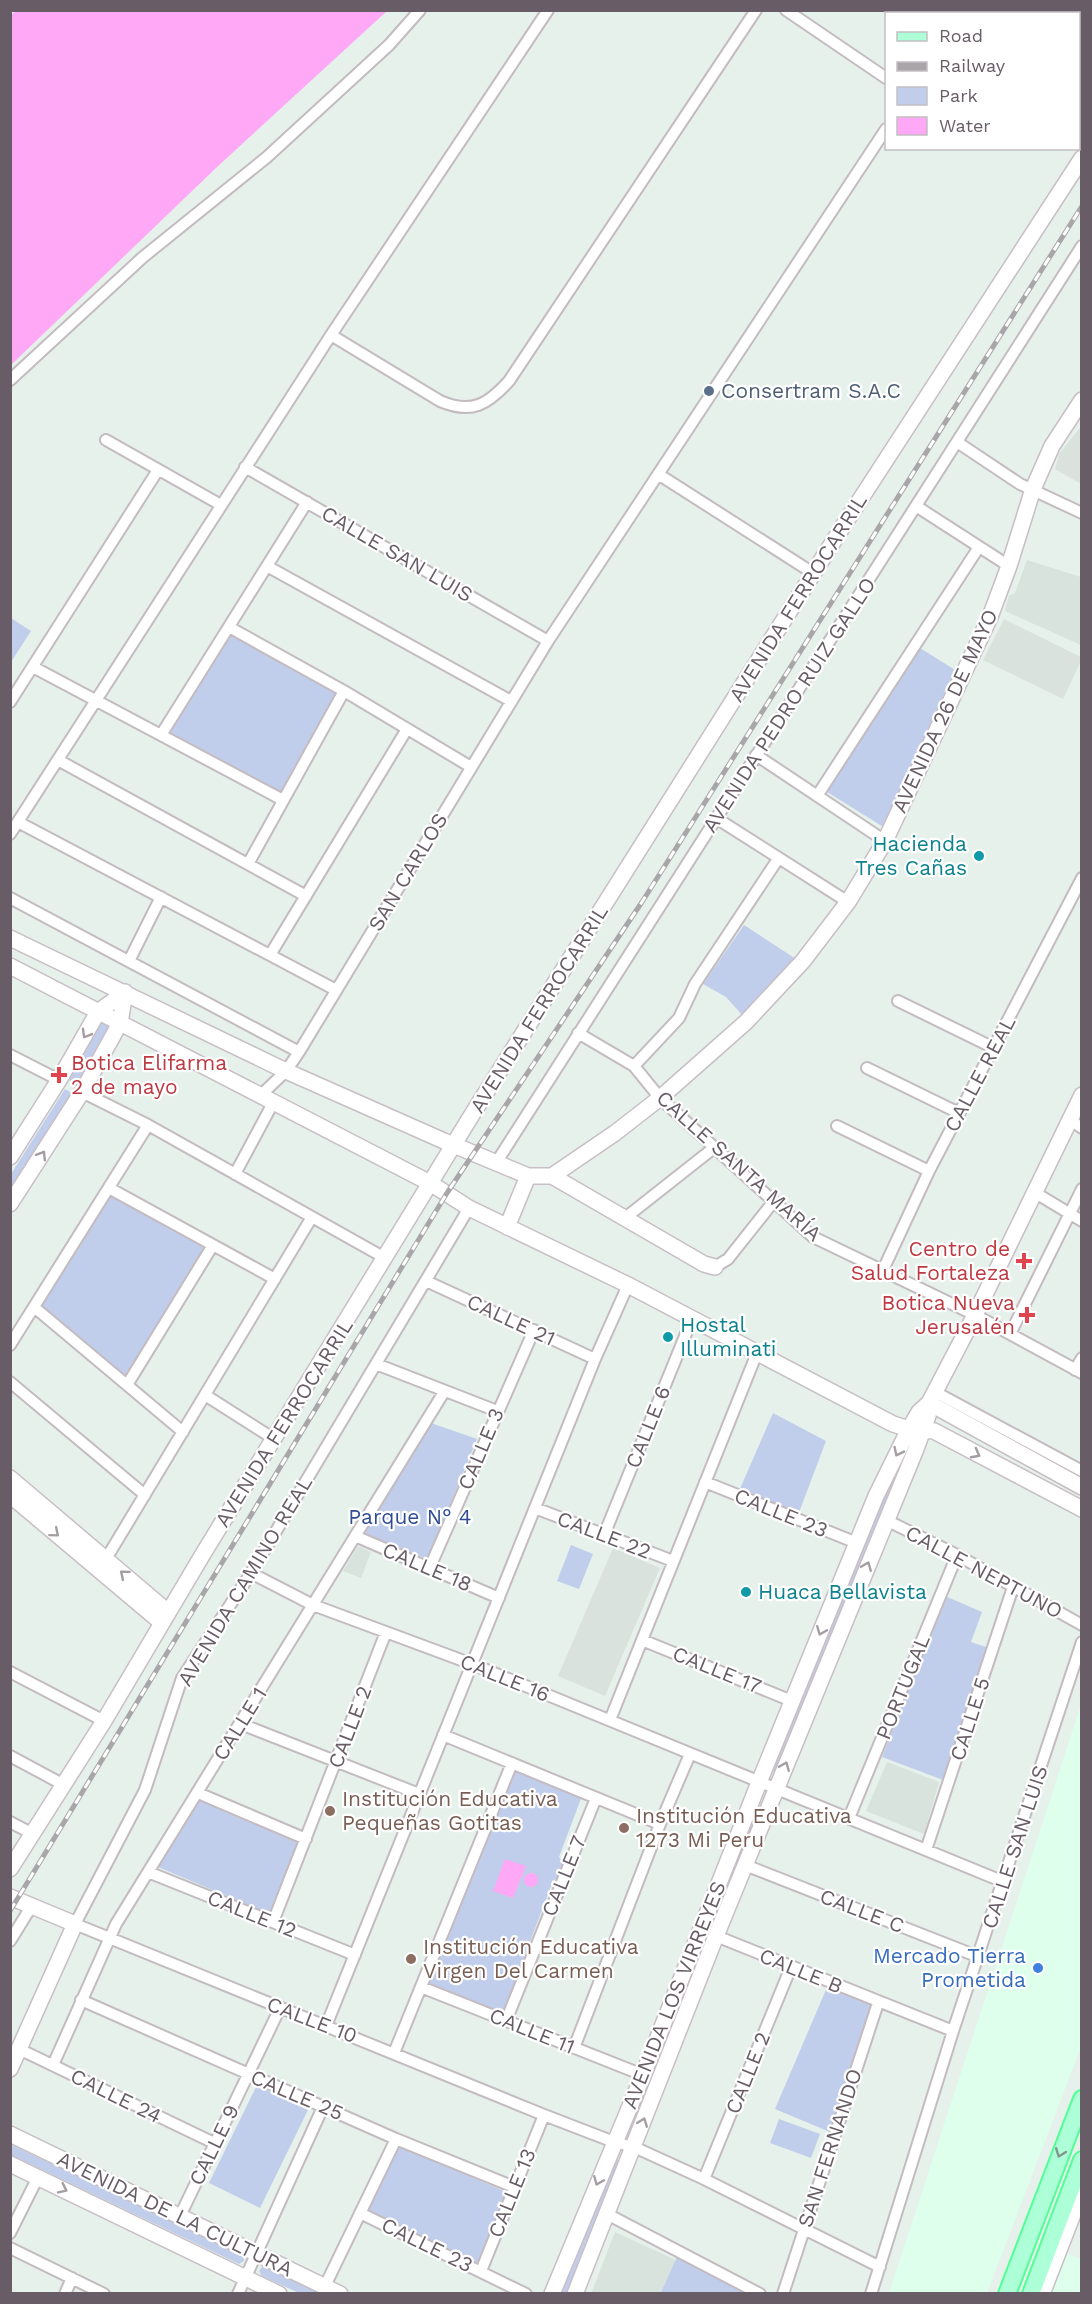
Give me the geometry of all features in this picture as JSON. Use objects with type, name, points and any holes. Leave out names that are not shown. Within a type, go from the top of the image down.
[{"type":"main road","points":[[1007,2294],[1082,2099]]},
{"type":"main road","points":[[1031,2294],[1082,2160]]},
{"type":"street","points":[[10,380],[142,258],[276,149],[389,45],[420,10]]},
{"type":"street","points":[[10,834],[245,466],[548,10]]},
{"type":"street","points":[[331,335],[453,407],[467,408],[493,399],[510,381],[756,10]]},
{"type":"street","points":[[786,10],[885,77]]},
{"type":"street","name":"SAN CARLOS","points":[[235,1174],[266,1100],[299,1052],[548,641],[885,131]]},
{"type":"street","name":"AVENIDA FERROCARRIL","points":[[10,1869],[104,1721],[453,1145],[813,573],[1082,158]]},
{"type":"street","name":"AVENIDA PEDRO RUIZ GALLO","points":[[496,1163],[1082,246]]},
{"type":"street","name":"AVENIDA 26 DE MAYO","points":[[552,1176],[615,1133],[660,1098],[746,1022],[803,961],[848,902],[885,841],[990,617],[1033,489],[1052,446],[1082,400]]},
{"type":"street","points":[[106,440],[221,505]]},
{"type":"street","points":[[957,442],[1020,484],[1082,513]]},
{"type":"street","name":"CALLE SAN LUIS","points":[[245,466],[548,641]]},
{"type":"street","points":[[10,702],[158,470]]},
{"type":"street","points":[[658,474],[813,573]]},
{"type":"street","points":[[161,735],[307,502]]},
{"type":"street","points":[[916,507],[1009,566]]},
{"type":"street","points":[[817,796],[979,547]]},
{"type":"street","points":[[267,566],[511,701]]},
{"type":"street","points":[[229,627],[344,690],[471,767]]},
{"type":"street","points":[[33,666],[282,800]]},
{"type":"street","points":[[248,864],[344,690]]},
{"type":"street","points":[[270,956],[407,729]]},
{"type":"street","points":[[756,755],[885,841]]},
{"type":"street","points":[[58,760],[306,896]]},
{"type":"street","points":[[716,818],[848,902]]},
{"type":"street","points":[[18,822],[336,990]]},
{"type":"street","points":[[634,1066],[679,1018],[695,984],[778,859]]},
{"type":"street","name":"CALLE REAL","points":[[882,1272],[929,1172],[1082,878]]},
{"type":"street","points":[[129,961],[161,897]]},
{"type":"street","points":[[10,898],[299,1052]]},
{"type":"street","points":[[10,938],[286,1071],[453,1145],[528,1176],[552,1176],[704,1264],[715,1267],[728,1259],[774,1201]]},
{"type":"street","points":[[10,966],[430,1183],[469,1208],[628,1286],[893,1424],[934,1431],[1082,1509]]},
{"type":"street","points":[[10,1157],[59,1080],[98,1012],[125,992]]},
{"type":"street","points":[[10,1204],[82,1092],[120,1023],[125,992]]},
{"type":"street","points":[[898,1001],[994,1048]]},
{"type":"street","name":"CALLE SANTA MARÍA","points":[[578,1033],[634,1066],[660,1098],[813,1237],[975,1315],[1078,1372]]},
{"type":"street","points":[[10,1055],[59,1080]]},
{"type":"street","points":[[867,1068],[959,1113]]},
{"type":"street","points":[[82,1092],[148,1125],[385,1258]]},
{"type":"street","name":"AVENIDA LOS VIRREYES","points":[[552,2294],[643,2075],[876,1496],[916,1429],[928,1416],[932,1397],[975,1315],[1034,1192],[1075,1124],[1082,1095]]},
{"type":"street","points":[[10,1345],[148,1125]]},
{"type":"street","points":[[837,1126],[929,1172]]},
{"type":"street","points":[[625,1218],[715,1147]]},
{"type":"street","points":[[507,1227],[528,1176]]},
{"type":"street","points":[[109,1188],[275,1279]]},
{"type":"street","points":[[1010,1334],[1082,1189]]},
{"type":"street","points":[[1034,1192],[1082,1221]]},
{"type":"street","name":"AVENIDA CAMINO REAL","points":[[10,2069],[75,1923],[145,1790],[182,1678],[251,1573],[469,1208]]},
{"type":"street","points":[[106,1559],[312,1217]]},
{"type":"street","points":[[127,1385],[213,1245]]},
{"type":"street","name":"CALLE 21","points":[[426,1281],[595,1359]]},
{"type":"street","points":[[326,2026],[595,1359],[628,1286]]},
{"type":"street","points":[[34,1307],[183,1432]]},
{"type":"street","name":"CALLE 6","points":[[604,1535],[692,1319]]},
{"type":"street","name":"CALLE 3","points":[[430,1567],[534,1330]]},
{"type":"street","points":[[610,1720],[757,1353]]},
{"type":"street","points":[[1078,1372],[1082,1358]]},
{"type":"street","points":[[376,1364],[497,1411]]},
{"type":"street","points":[[10,1382],[145,1495]]},
{"type":"street","name":"CALLE 1","points":[[53,2066],[109,1938],[444,1392]]},
{"type":"street","points":[[205,1395],[274,1439]]},
{"type":"street","points":[[932,1397],[1082,1471]]},
{"type":"street","points":[[932,1397],[1082,1487]]},
{"type":"street","name":"AVENIDA LOS VIRREYES","points":[[575,2294],[716,1936],[886,1520],[916,1429]]},
{"type":"street","points":[[10,1478],[106,1559],[165,1618]]},
{"type":"street","name":"CALLE 23","points":[[705,1482],[857,1543]]},
{"type":"street","points":[[10,1495],[165,1618]]},
{"type":"street","name":"CALLE 22","points":[[535,1508],[673,1562]]},
{"type":"street","name":"CALLE NEPTUNO","points":[[886,1520],[957,1555],[1082,1625]]},
{"type":"street","name":"CALLE 18","points":[[355,1536],[499,1598]]},
{"type":"street","name":"PORTUGAL","points":[[849,1818],[957,1555]]},
{"type":"street","name":"CALLE 16","points":[[251,1573],[313,1605],[472,1664],[690,1754],[760,1780],[1004,1882]]},
{"type":"street","name":"CALLE 5","points":[[926,1850],[1014,1587]]},
{"type":"street","name":"CALLE 2","points":[[273,1922],[386,1632]]},
{"type":"street","name":"CALLE 17","points":[[642,1640],[792,1701]]},
{"type":"street","name":"CALLE SAN LUIS","points":[[871,2294],[953,2031],[1082,1642]]},
{"type":"street","points":[[10,1672],[104,1721]]},
{"type":"street","points":[[241,1724],[419,1794]]},
{"type":"street","points":[[443,1735],[660,1824]]},
{"type":"street","points":[[574,2048],[660,1824],[690,1754]]},
{"type":"street","points":[[10,1756],[64,1785]]},
{"type":"street","points":[[394,2053],[512,1763]]},
{"type":"street","points":[[198,1793],[306,1839]]},
{"type":"street","name":"CALLE 7","points":[[506,2021],[596,1798]]},
{"type":"street","points":[[10,1822],[33,1834]]},
{"type":"street","name":"CALLE C","points":[[745,1865],[979,1957]]},
{"type":"street","name":"CALLE 12","points":[[148,1872],[355,1955]]},
{"type":"street","name":"CALLE 10","points":[[10,1897],[543,2115],[614,2142],[634,2147],[880,2266]]},
{"type":"street","points":[[10,1941],[31,1906]]},
{"type":"street","name":"CALLE B","points":[[716,1936],[878,2003],[953,2031]]},
{"type":"street","name":"CALLE 2","points":[[704,2179],[791,1967]]},
{"type":"street","name":"CALLE 11","points":[[421,1987],[643,2075]]},
{"type":"street","name":"CALLE 25","points":[[81,2000],[396,2139],[514,2187]]},
{"type":"street","name":"SAN FERNANDO","points":[[783,2294],[878,2003]]},
{"type":"street","name":"CALLE 9","points":[[180,2216],[280,2008]]},
{"type":"street","name":"CALLE 24","points":[[19,2049],[214,2143]]},
{"type":"street","points":[[238,2294],[323,2106]]},
{"type":"street","name":"CALLE 13","points":[[481,2271],[543,2115]]},
{"type":"street","name":"AVENIDA DE LA CULTURA","points":[[10,2134],[340,2294]]},
{"type":"street","points":[[325,2286],[396,2139]]},
{"type":"street","name":"AVENIDA DE LA CULTURA","points":[[10,2164],[279,2294]]},
{"type":"street","points":[[10,2233],[38,2177]]},
{"type":"street","points":[[1042,2294],[1082,2191]]},
{"type":"street","name":"CALLE 23","points":[[360,2213],[526,2294]]},
{"type":"street","points":[[607,2214],[760,2294]]},
{"type":"street","points":[[10,2248],[104,2294]]},
{"type":"street","points":[[65,2294],[72,2278]]},
{"type":"shaded area","points":[[1079,429],[1081,430],[1081,484],[1055,469],[1059,454]]},
{"type":"shaded area","points":[[1027,560],[1081,577],[1081,645],[1005,611],[1009,596],[1015,593]]},
{"type":"shaded area","points":[[1004,619],[1081,657],[1063,699],[983,660]]},
{"type":"shaded area","points":[[358,1546],[371,1552],[361,1578],[343,1571]]},
{"type":"shaded area","points":[[613,1548],[660,1568],[605,1696],[558,1676]]},
{"type":"shaded area","name":"Mercado Tierra Prometida","points":[[1081,1705],[1081,2047],[987,2293],[889,2293]]},
{"type":"shaded area","points":[[887,1762],[939,1782],[924,1834],[866,1811]]},
{"type":"shaded area","points":[[615,2232],[676,2260],[660,2293],[591,2294]]},
{"type":"shaded area","points":[[1067,2254],[1081,2259],[1081,2293],[1052,2293]]},
{"type":"green space","points":[[10,619],[31,631],[11,662]]},
{"type":"green space","points":[[231,632],[339,694],[281,792],[167,733]]},
{"type":"green space","points":[[920,648],[960,673],[885,828],[827,792]]},
{"type":"green space","points":[[744,925],[796,959],[742,1015],[726,997],[703,984]]},
{"type":"green space","points":[[102,1022],[112,1027],[79,1085],[69,1080]]},
{"type":"green space","points":[[65,1089],[75,1095],[11,1197],[11,1174]]},
{"type":"green space","points":[[107,1194],[113,1194],[206,1244],[206,1249],[127,1376],[124,1377],[43,1309],[41,1304]]},
{"type":"green space","points":[[773,1413],[826,1441],[798,1515],[739,1491]]},
{"type":"green space","name":"Parque N° 4","points":[[431,1423],[477,1439],[428,1559],[362,1534]]},
{"type":"green space","points":[[898,1457],[906,1460],[780,1774],[773,1771]]},
{"type":"green space","points":[[571,1545],[593,1554],[579,1589],[557,1581]]},
{"type":"green space","points":[[945,1596],[982,1612],[971,1642],[989,1648],[943,1780],[882,1757]]},
{"type":"green space","points":[[513,1769],[582,1796],[559,1857],[565,1864],[561,1875],[553,1881],[503,2013],[427,1983]]},
{"type":"green space","points":[[199,1797],[225,1812],[301,1843],[272,1915],[158,1867]]},
{"type":"green space","points":[[758,1808],[766,1810],[637,2129],[628,2126]]},
{"type":"green space","points":[[828,1985],[874,2006],[830,2132],[775,2109]]},
{"type":"green space","points":[[257,2085],[308,2110],[260,2208],[209,2183]]},
{"type":"green space","points":[[779,2119],[820,2134],[811,2158],[770,2143]]},
{"type":"green space","points":[[10,2144],[243,2255],[244,2261],[239,2264],[11,2155]]},
{"type":"green space","points":[[399,2146],[506,2192],[478,2263],[368,2211]]},
{"type":"green space","points":[[616,2159],[624,2162],[571,2293],[560,2294]]},
{"type":"green space","points":[[677,2257],[749,2293],[660,2294]]},
{"type":"green space","points":[[264,2264],[324,2293],[299,2293],[262,2276],[259,2271]]},
{"type":"water","points":[[17,10],[387,11],[216,168],[11,365],[10,16]]},
{"type":"water","points":[[505,1859],[526,1866],[513,1898],[493,1891]]},
{"type":"water","points":[[531,1873],[536,1875],[538,1880],[536,1885],[531,1887],[526,1885],[524,1880],[526,1875]]},
{"type":"railway","points":[[10,1911],[447,1193],[642,902],[1082,206]]},
{"type":"place","name":"Consertram S.A.C","points":[[709,391]]},
{"type":"place","name":"Hacienda Tres Cañas","points":[[979,856]]},
{"type":"place","name":"Botica Elifarma 2 de mayo","points":[[59,1075]]},
{"type":"place","name":"Centro de Salud Fortaleza","points":[[1024,1261]]},
{"type":"place","name":"Botica Nueva Jerusalén","points":[[1027,1315]]},
{"type":"place","name":"Hostal Illuminati","points":[[668,1337]]},
{"type":"place","name":"Huaca Bellavista","points":[[746,1592]]},
{"type":"place","name":"Institución Educativa Pequeñas Gotitas","points":[[330,1811]]},
{"type":"place","name":"Institución Educativa 1273 Mi Peru","points":[[624,1828]]},
{"type":"place","name":"Institución Educativa Virgen Del Carmen","points":[[411,1959]]},
{"type":"place","name":"Mercado Tierra Prometida","points":[[1038,1968]]}]
